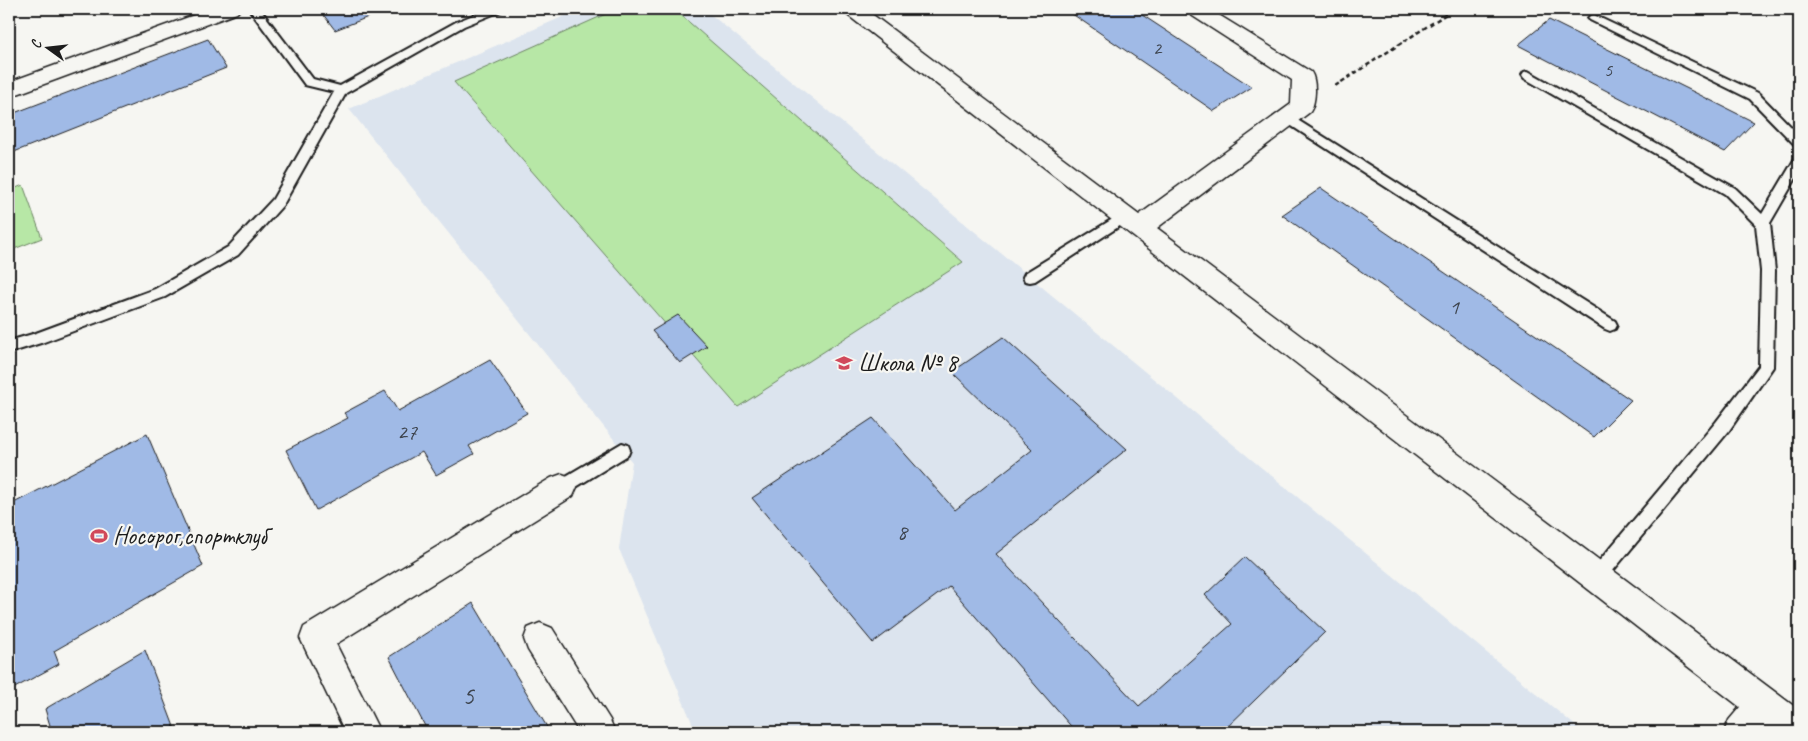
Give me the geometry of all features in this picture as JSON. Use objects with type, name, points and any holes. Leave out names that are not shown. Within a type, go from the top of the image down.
[{"type":"street","points":[[9,90],[230,9]]},
{"type":"street","points":[[852,9],[1763,706],[1799,731]]},
{"type":"street","points":[[1131,222],[1295,112],[1303,77],[1195,9]]},
{"type":"street","points":[[363,732],[316,638],[562,487]]},
{"type":"street","points":[[540,639],[598,732]]},
{"type":"street","points":[[1741,732],[1763,706]]},
{"type":"lane","points":[[254,9],[309,82],[341,90]]},
{"type":"lane","points":[[9,347],[39,338],[160,293],[233,251],[278,202],[341,90],[460,24],[497,9]]},
{"type":"lane","points":[[1594,18],[1754,96],[1799,142]]},
{"type":"lane","points":[[1528,75],[1730,191],[1763,222]]},
{"type":"lane","points":[[1295,112],[1610,325]]},
{"type":"lane","points":[[1596,578],[1722,427],[1766,367],[1768,271],[1763,222],[1799,163]]},
{"type":"lane","points":[[1030,277],[1131,222]]},
{"type":"lane","points":[[562,487],[622,450]]},
{"type":"path","points":[[1295,112],[1454,9]]},
{"type":"shaded area","name":"Школа № 8","points":[[581,9],[704,9],[1583,732],[696,732],[619,549],[632,462],[349,109]]},
{"type":"green space","points":[[617,9],[674,9],[963,262],[738,407],[454,82]]},
{"type":"green space","points":[[23,185],[42,238],[9,251],[9,191]]},
{"type":"building","points":[[319,9],[389,9],[335,30]]},
{"type":"building","points":[[1065,9],[1133,9],[1252,87],[1214,111]]},
{"type":"building","points":[[1549,20],[1754,122],[1725,152],[1518,45]]},
{"type":"building","points":[[208,39],[226,68],[9,154],[9,115]]},
{"type":"building","points":[[1321,188],[1631,400],[1594,437],[1282,215]]},
{"type":"building","points":[[678,315],[707,346],[680,363],[652,331]]},
{"type":"building","points":[[1003,337],[1127,449],[996,554],[1139,706],[1232,624],[1205,595],[1245,557],[1325,632],[1222,732],[1076,732],[949,586],[873,643],[752,498],[873,418],[955,510],[1032,450],[952,372]]},
{"type":"building","points":[[490,360],[527,413],[469,446],[474,454],[436,475],[422,452],[316,510],[286,450],[348,418],[344,413],[385,391],[398,411]]},
{"type":"building","name":"Носорог,спортклуб","points":[[147,434],[203,566],[54,651],[59,664],[9,691],[9,503],[10,505]]},
{"type":"building","points":[[473,603],[550,732],[428,732],[389,657]]},
{"type":"building","points":[[145,650],[176,732],[52,732],[45,709]]},
{"type":"place","name":"Школа № 8","points":[[844,363]]},
{"type":"place","name":"Носорог,спортклуб","points":[[99,536]]}]
